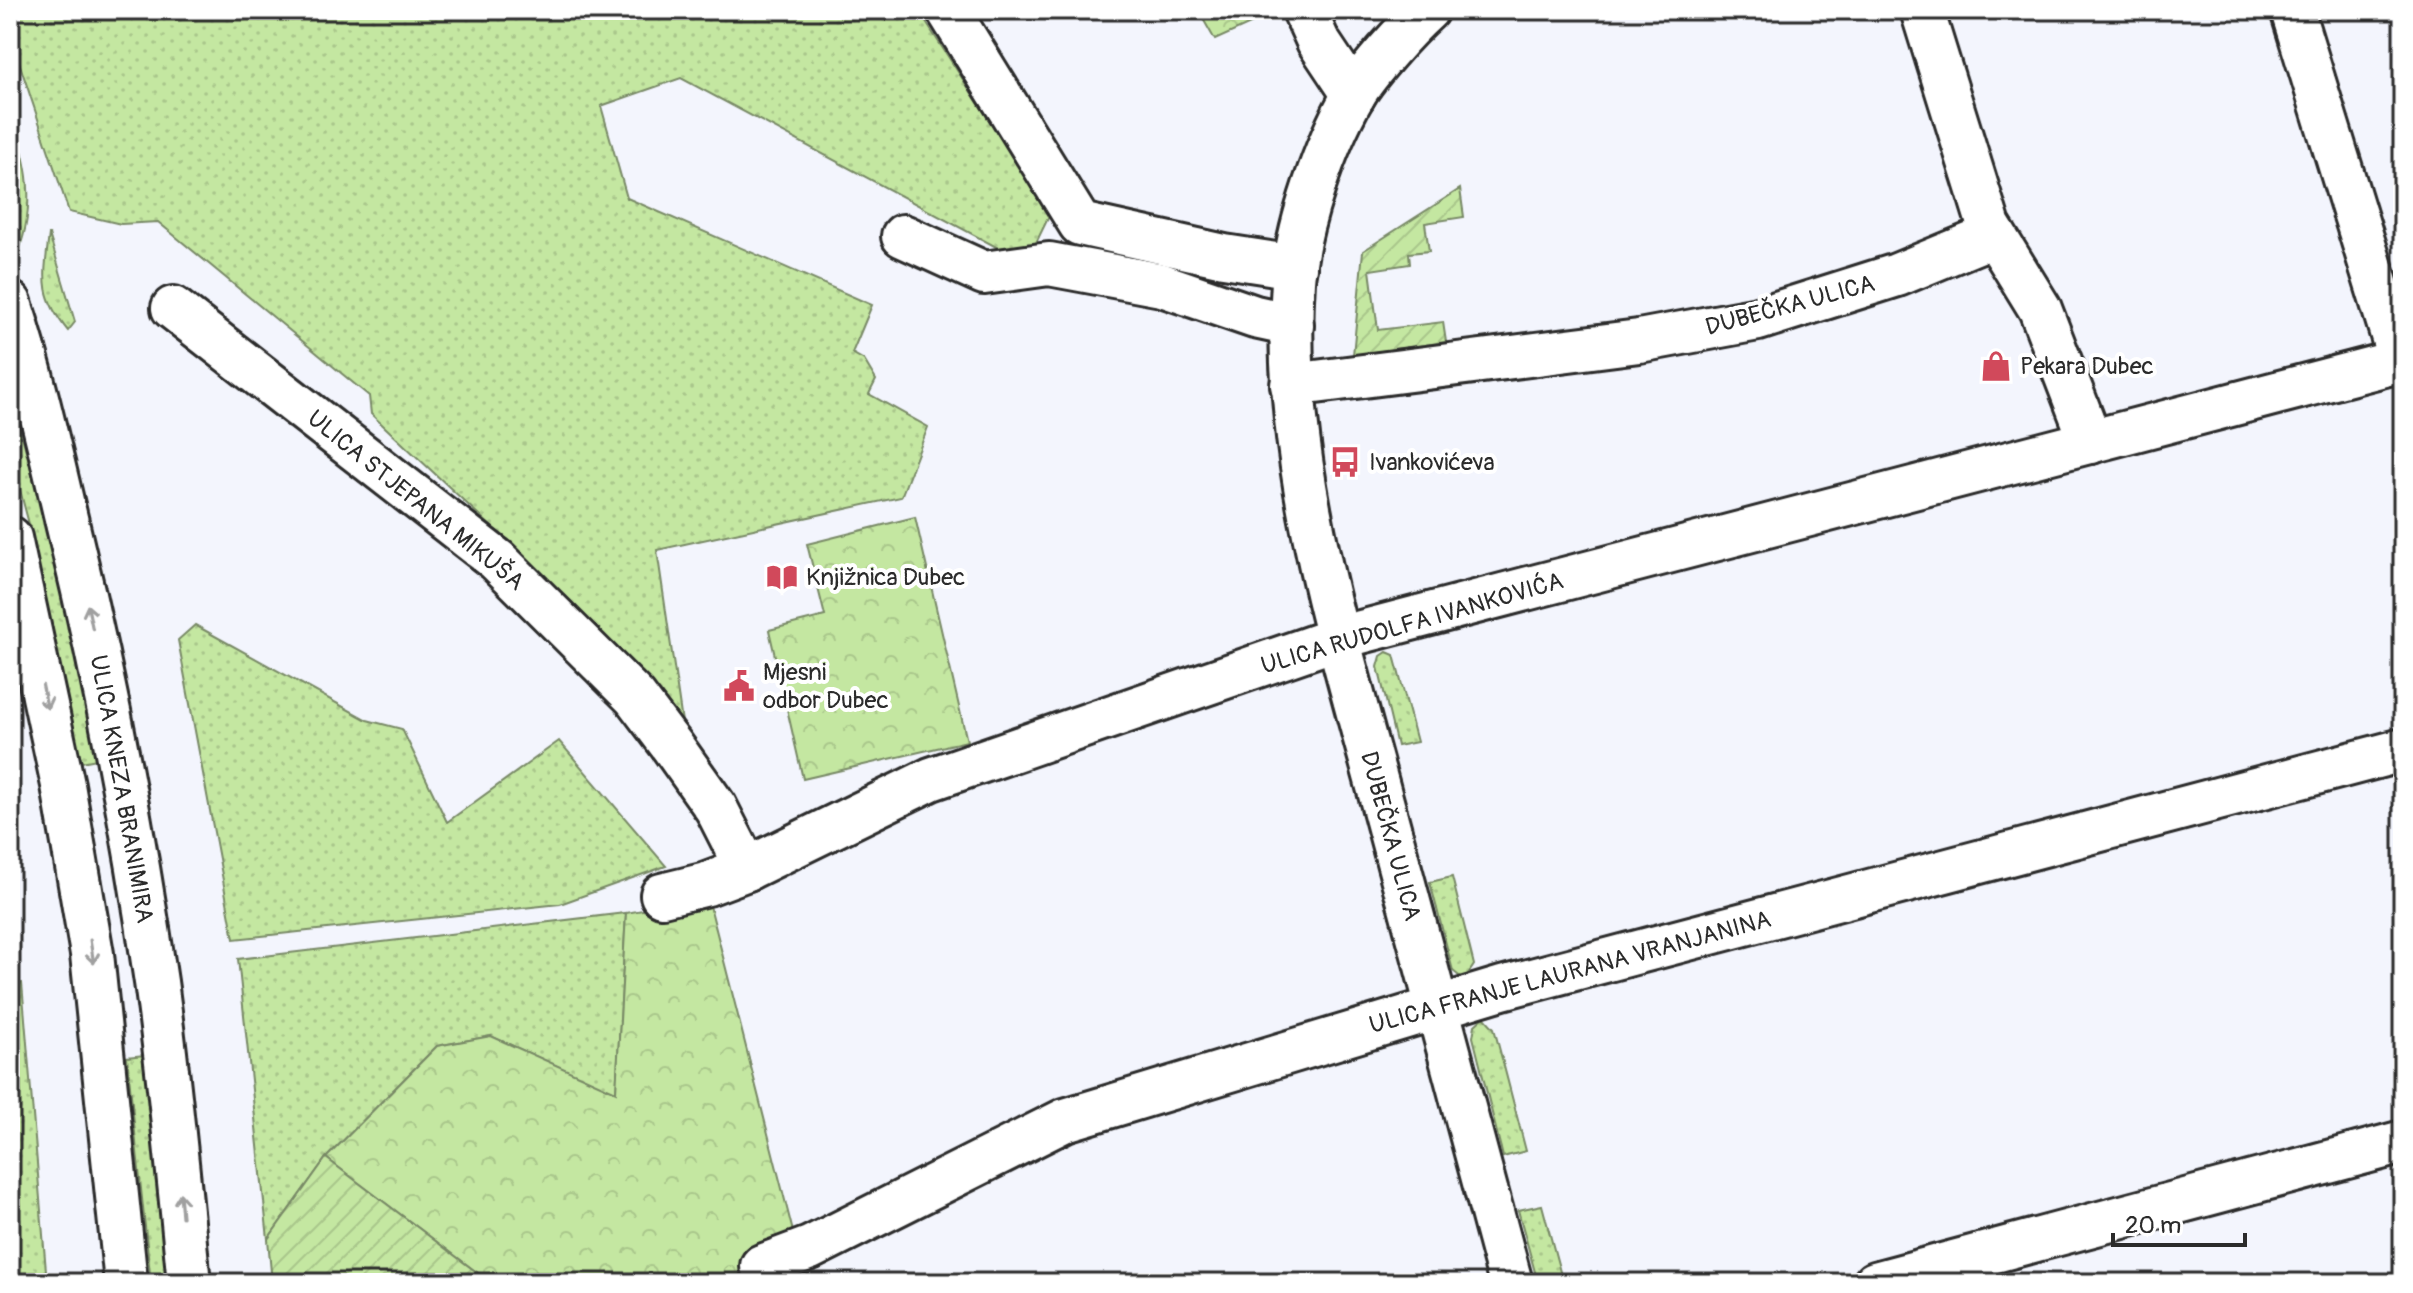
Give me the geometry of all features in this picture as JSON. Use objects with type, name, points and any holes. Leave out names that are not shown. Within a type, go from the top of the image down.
[{"type":"street","points":[[948,10],[1080,224],[1224,256],[1295,267]]},
{"type":"street","points":[[1304,10],[1318,41],[1354,95]]},
{"type":"street","name":"DUBEČKA ULICA","points":[[1427,10],[1409,26],[1354,95],[1312,188],[1295,267],[1292,385],[1312,519],[1338,638],[1511,1283]]},
{"type":"street","points":[[1922,10],[1994,235],[2040,309],[2091,442]]},
{"type":"street","points":[[2292,10],[2402,360]]},
{"type":"street","name":"DUBEČKA ULICA","points":[[1292,385],[1639,341],[1758,319],[1897,275],[1994,235]]},
{"type":"street","points":[[903,236],[984,273],[1049,264],[1162,285],[1255,317],[1292,325]]},
{"type":"street","name":"ULICA KNEZA BRANIMIRA","points":[[10,303],[72,541],[118,760],[156,982],[189,1283]]},
{"type":"street","name":"ULICA STJEPANA MIKUŠA","points":[[173,308],[497,560],[635,697],[716,808],[747,869]]},
{"type":"street","name":"ULICA RUDOLFA IVANKOVIĆA","points":[[662,895],[707,884],[747,869],[931,779],[1338,638],[2402,360]]},
{"type":"street","points":[[10,538],[61,773],[92,954],[126,1283]]},
{"type":"street","name":"ULICA FRANJE LAURANA VRANJANINA","points":[[762,1266],[810,1248],[1065,1120],[1437,1006],[2403,750]]},
{"type":"street","points":[[1875,1283],[2403,1142]]},
{"type":"green space","points":[[10,10],[918,10],[1050,214],[1034,247],[1000,249],[681,78],[601,106],[627,198],[872,305],[852,353],[864,360],[876,380],[869,394],[928,427],[901,497],[657,550],[683,729],[572,602],[371,414],[369,396],[158,222],[121,224],[69,212],[10,35]]},
{"type":"green space","points":[[1198,10],[1276,10],[1277,12],[1215,40]]},
{"type":"green space","points":[[10,107],[27,175],[28,209],[21,244],[10,217]]},
{"type":"green space","points":[[1460,189],[1464,217],[1425,223],[1429,251],[1409,253],[1410,264],[1370,270],[1378,330],[1443,322],[1446,342],[1353,355],[1363,251]]},
{"type":"green space","points":[[49,234],[75,322],[68,331],[52,307],[46,286]]},
{"type":"green space","points":[[10,391],[52,548],[97,759],[81,762],[29,524],[10,452]]},
{"type":"green space","points":[[915,517],[967,741],[803,779],[769,630],[825,616],[807,544]]},
{"type":"green space","points":[[195,625],[367,720],[402,729],[447,822],[559,741],[666,866],[560,904],[234,939],[178,640]]},
{"type":"green space","points":[[1387,652],[1394,655],[1417,742],[1397,746],[1378,667],[1381,656]]},
{"type":"green space","points":[[1452,877],[1474,965],[1464,980],[1453,971],[1430,882]]},
{"type":"green space","points":[[708,898],[806,1283],[491,1283],[326,1158],[437,1046],[491,1036],[616,1092],[626,913]]},
{"type":"green space","points":[[626,913],[616,1093],[491,1036],[437,1046],[326,1158],[268,1239],[238,959]]},
{"type":"green space","points":[[22,983],[47,1283],[10,1283],[10,984]]},
{"type":"green space","points":[[1484,1017],[1494,1028],[1526,1151],[1503,1157],[1473,1037],[1475,1025]]},
{"type":"green space","points":[[144,1055],[167,1283],[151,1283],[127,1057]]},
{"type":"green space","points":[[326,1158],[491,1283],[272,1283],[268,1239]]},
{"type":"green space","points":[[1542,1205],[1563,1283],[1538,1283],[1518,1210]]},
{"type":"place","name":"Pekara Dubec","points":[[1996,366]]},
{"type":"place","name":"Ivankovićeva","points":[[1345,462]]},
{"type":"place","name":"Knjižnica Dubec","points":[[782,577]]},
{"type":"place","name":"Mjesni odbor Dubec","points":[[739,686]]}]
